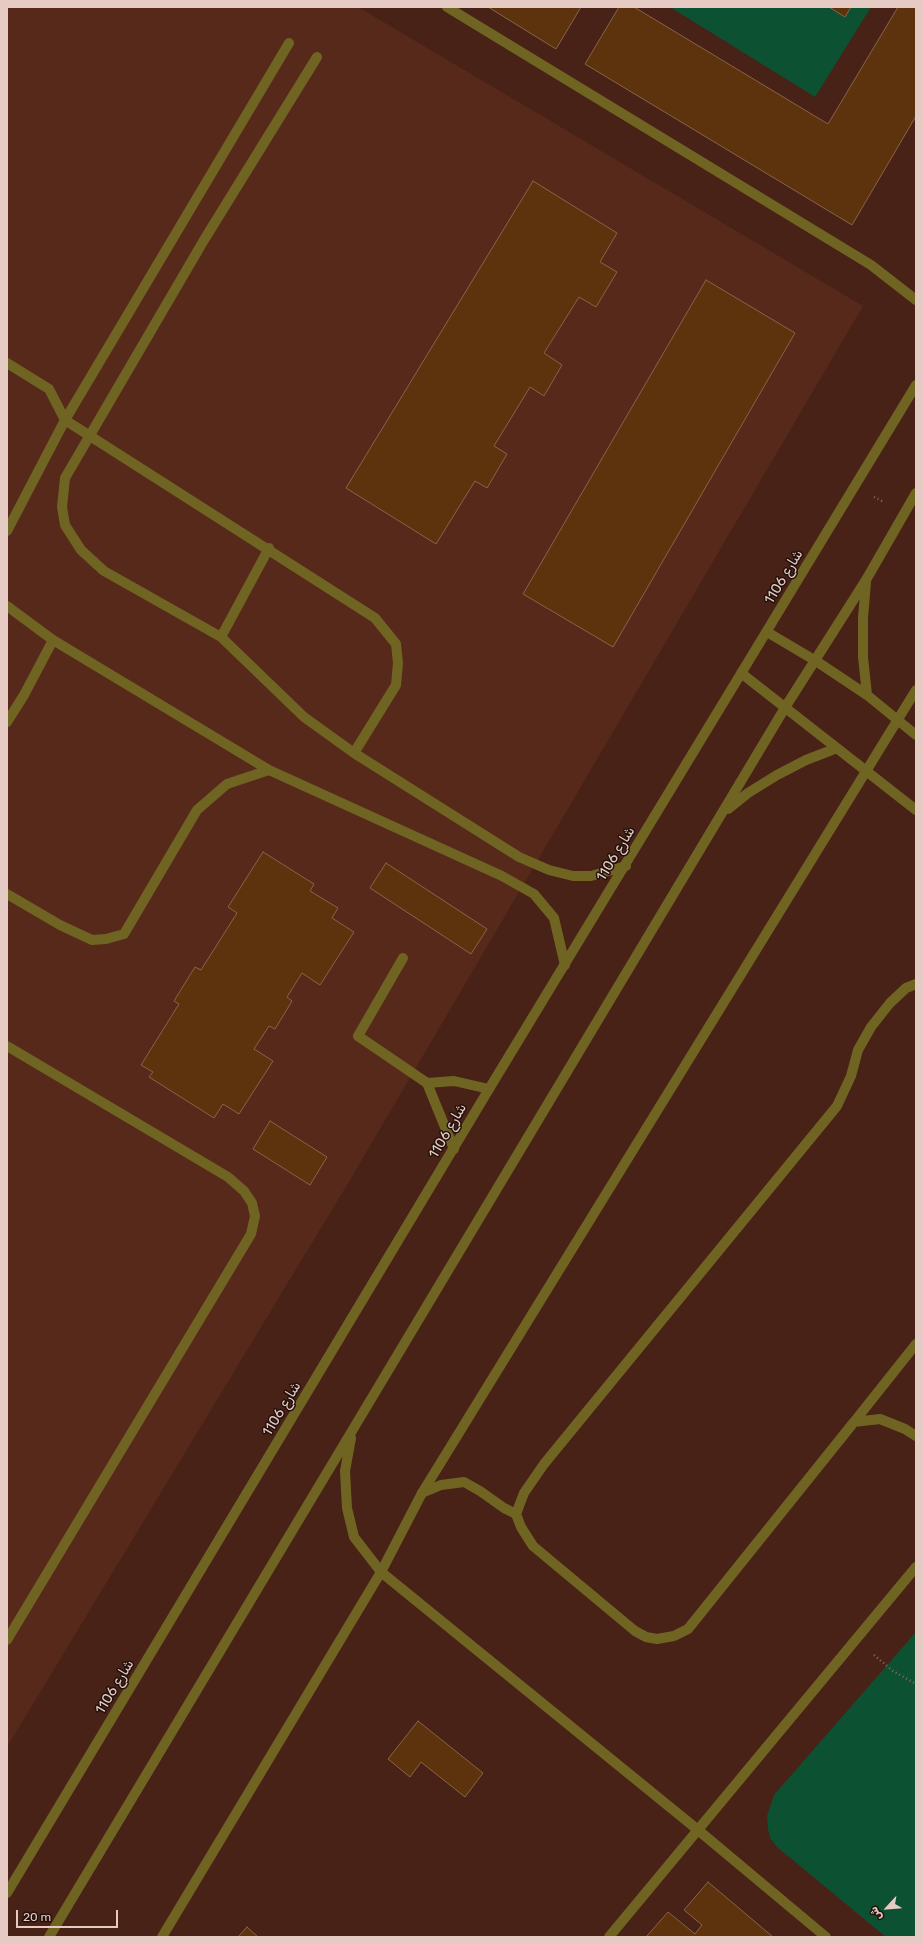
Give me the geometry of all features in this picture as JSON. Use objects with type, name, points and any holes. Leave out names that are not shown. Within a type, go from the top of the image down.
[{"type":"street","points":[[448,7],[871,265],[916,300]]},
{"type":"street","points":[[7,531],[65,420],[289,43]]},
{"type":"street","points":[[317,57],[204,240],[66,478],[62,507],[65,525],[81,550],[104,571],[221,637],[304,717],[354,753],[519,857],[548,870],[573,876],[591,876],[626,866]]},
{"type":"street","points":[[7,363],[49,389],[65,420],[269,548],[375,618],[396,644],[398,663],[396,685],[354,753]]},
{"type":"street","name":"شارع 1106","points":[[7,1893],[489,1089],[626,866],[916,386]]},
{"type":"street","points":[[49,1937],[786,706],[816,661],[866,580],[916,493]]},
{"type":"street","points":[[221,637],[269,548]]},
{"type":"street","points":[[866,580],[863,641],[867,695]]},
{"type":"street","points":[[7,606],[53,640],[269,770],[502,876],[534,894],[554,918],[565,965]]},
{"type":"street","points":[[767,632],[816,661],[867,695],[916,735]]},
{"type":"street","points":[[7,722],[24,695],[53,640]]},
{"type":"street","points":[[742,673],[786,706],[916,810]]},
{"type":"street","points":[[162,1937],[381,1572],[422,1493],[916,690]]},
{"type":"street","points":[[723,813],[748,793],[777,775],[806,760],[837,748]]},
{"type":"street","points":[[7,894],[60,925],[92,940],[106,939],[124,934],[197,810],[227,784],[269,770]]},
{"type":"street","points":[[403,958],[358,1036],[427,1083],[454,1149]]},
{"type":"street","points":[[916,984],[906,988],[890,1003],[871,1027],[858,1050],[851,1076],[837,1106],[544,1464],[524,1493],[516,1514],[520,1527],[533,1546],[635,1631],[646,1637],[657,1639],[674,1636],[688,1629],[916,1344]]},
{"type":"street","points":[[7,1046],[228,1177],[244,1191],[252,1203],[255,1216],[251,1234],[7,1640]]},
{"type":"street","points":[[427,1083],[454,1081],[489,1089]]},
{"type":"street","points":[[854,1422],[880,1419],[904,1429],[916,1436]]},
{"type":"street","points":[[352,1432],[345,1471],[347,1508],[354,1537],[381,1572],[698,1830],[826,1937]]},
{"type":"street","points":[[422,1493],[441,1485],[464,1482],[516,1514]]},
{"type":"street","points":[[609,1937],[916,1567]]},
{"type":"path","points":[[856,485],[903,514]]},
{"type":"path","points":[[856,1639],[893,1671],[916,1684]]},
{"type":"shaded area","points":[[7,7],[358,7],[863,306],[350,1180],[7,1747]]},
{"type":"green space","points":[[670,7],[871,7],[815,97]]},
{"type":"green space","points":[[916,1632],[916,1937],[886,1937],[777,1847],[770,1838],[767,1816],[774,1795]]},
{"type":"building","points":[[488,7],[581,7],[556,49]]},
{"type":"building","points":[[619,7],[634,7],[828,124],[898,7],[916,7],[916,116],[852,225],[585,64]]},
{"type":"building","points":[[829,7],[851,7],[845,17]]},
{"type":"building","points":[[533,181],[617,233],[600,262],[617,272],[596,307],[579,297],[544,353],[562,365],[544,396],[530,387],[494,446],[507,454],[487,488],[475,481],[436,544],[346,488]]},
{"type":"building","points":[[706,280],[795,333],[613,647],[523,594]]},
{"type":"building","points":[[263,852],[314,884],[310,891],[338,908],[332,918],[354,932],[320,985],[302,973],[287,997],[292,1001],[275,1029],[269,1026],[254,1049],[273,1061],[239,1114],[223,1104],[214,1118],[149,1077],[153,1072],[141,1065],[179,1004],[174,1001],[195,967],[201,970],[237,913],[228,907]]},
{"type":"building","points":[[386,863],[487,929],[471,954],[370,888]]},
{"type":"building","points":[[270,1121],[327,1157],[310,1185],[253,1149]]},
{"type":"building","points":[[418,1721],[483,1773],[465,1797],[421,1762],[410,1777],[388,1759]]},
{"type":"building","points":[[708,1882],[773,1937],[646,1937],[668,1912],[695,1934],[702,1925],[684,1910]]},
{"type":"building","points":[[247,1927],[258,1937],[238,1937]]}]
